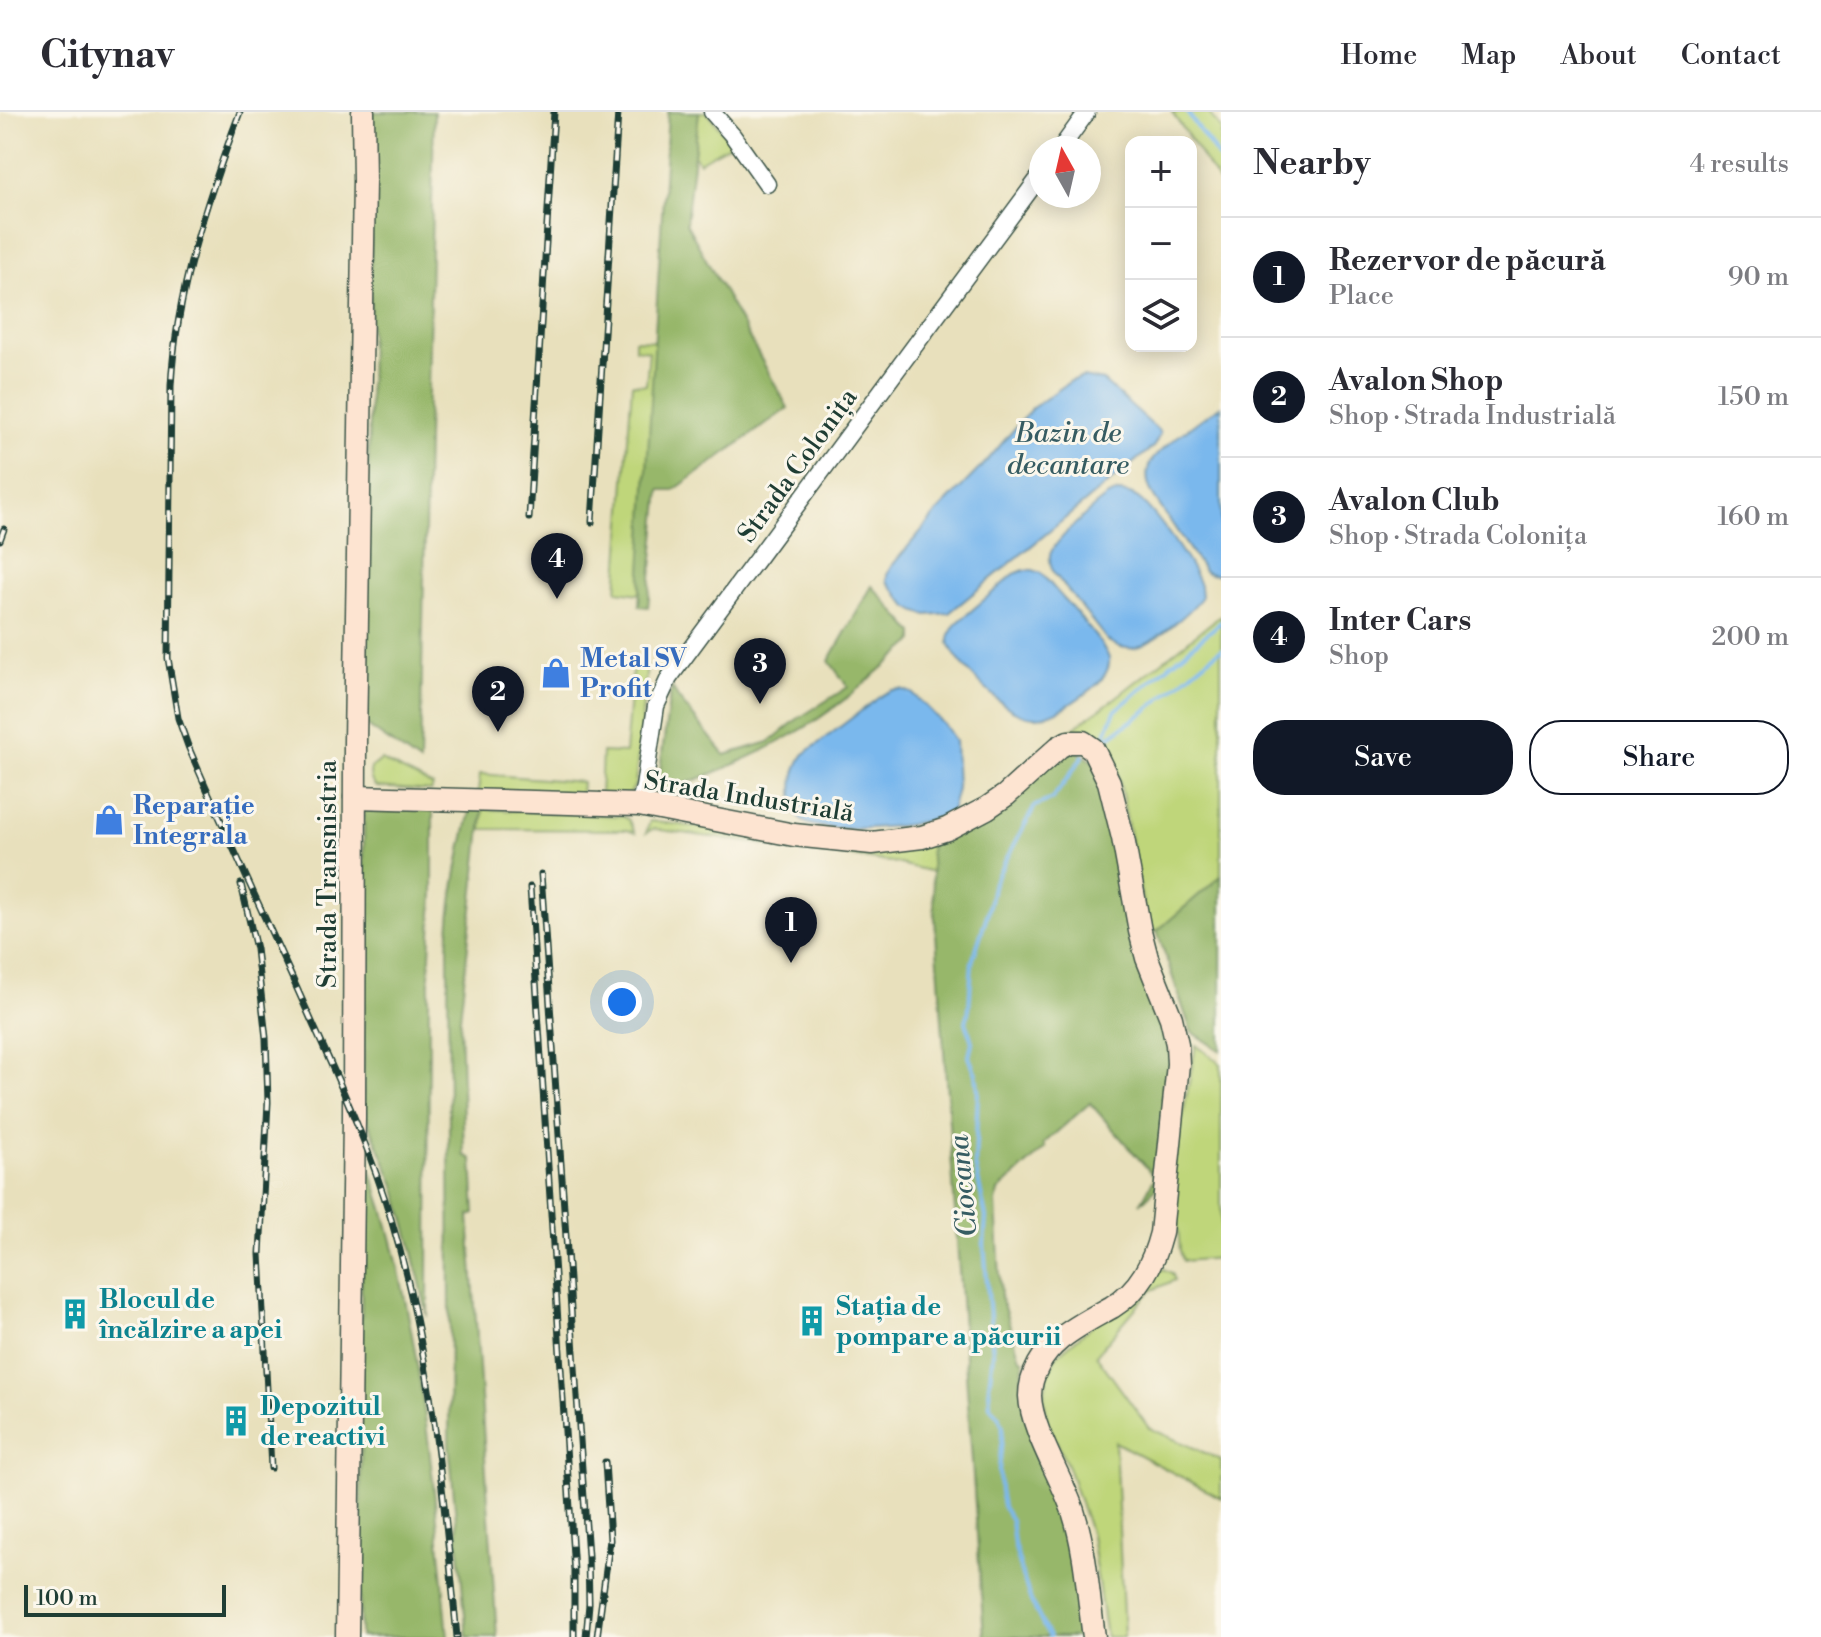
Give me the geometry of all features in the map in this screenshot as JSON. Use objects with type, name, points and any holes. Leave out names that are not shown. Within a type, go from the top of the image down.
[{"type":"street","name":"Strada Transnistria","points":[[347,1637],[363,112]]},
{"type":"street","points":[[712,112],[767,184]]},
{"type":"street","points":[[1070,136],[1087,112]]},
{"type":"street","name":"Strada Colonița","points":[[639,805],[656,706],[669,678],[1029,191]]},
{"type":"street","name":"Strada Industrială","points":[[355,797],[639,805],[794,835],[858,842],[894,841],[947,829],[987,808],[1068,742],[1083,742],[1093,749],[1109,782],[1118,814],[1136,913],[1147,958],[1171,1018],[1178,1064],[1161,1233],[1156,1254],[1146,1275],[1131,1293],[1113,1307],[1076,1327],[1048,1350],[1031,1383],[1031,1407],[1074,1513],[1094,1637]]},
{"type":"green space","points":[[372,112],[434,112],[420,763],[366,725]]},
{"type":"green space","points":[[668,112],[699,112],[686,223],[788,408],[674,490],[660,490],[648,607],[639,606]]},
{"type":"green space","points":[[699,112],[707,112],[732,143],[699,162],[694,155]]},
{"type":"green space","points":[[1172,112],[1208,112],[1221,129],[1221,185],[1197,149],[1197,136],[1188,136]]},
{"type":"green space","points":[[635,340],[656,341],[640,594],[617,591],[632,384],[646,385],[649,351],[635,349]]},
{"type":"green space","points":[[872,586],[914,633],[914,641],[809,725],[726,768],[657,793],[672,687],[725,755],[769,742],[796,720],[848,687],[829,661]]},
{"type":"green space","points":[[1221,615],[1221,876],[1152,933],[1142,900],[1119,779],[1111,757],[1088,731],[1063,735]]},
{"type":"green space","points":[[633,664],[647,665],[635,785],[627,799],[600,797],[602,752],[625,753]]},
{"type":"green space","points":[[1075,749],[1094,762],[1165,1019],[1171,1055],[1158,1186],[1140,1204],[1155,1177],[1090,1103],[1043,1144],[1045,1148],[998,1191],[1001,1298],[1020,1358],[1024,1361],[1021,1382],[1070,1528],[1085,1637],[984,1637],[930,845],[1066,752]]},
{"type":"green space","points":[[381,760],[433,786],[431,791],[376,787],[370,778],[370,771]]},
{"type":"green space","points":[[480,774],[582,782],[581,795],[478,793]]},
{"type":"green space","points":[[364,803],[433,806],[428,1317],[395,1185],[363,1110]]},
{"type":"green space","points":[[471,808],[483,809],[460,1018],[464,1155],[472,1159],[475,1214],[469,1216],[497,1637],[467,1637],[449,1443],[448,948],[456,877]]},
{"type":"green space","points":[[483,809],[622,816],[628,819],[635,833],[627,830],[482,829]]},
{"type":"green space","points":[[650,821],[738,832],[930,845],[933,872],[891,862],[653,829],[646,833]]},
{"type":"green space","points":[[1221,876],[1221,1051],[1191,1031],[1157,931]]},
{"type":"green space","points":[[1196,1045],[1221,1064],[1221,1258],[1183,1261],[1173,1168]]},
{"type":"green space","points":[[362,1150],[389,1228],[415,1350],[432,1472],[448,1637],[360,1637]]},
{"type":"green space","points":[[1163,1269],[1172,1273],[1175,1280],[1150,1291],[1096,1355],[1149,1428],[1221,1460],[1221,1498],[1115,1442],[1124,1637],[1106,1637],[1091,1535],[1068,1467],[1047,1420],[1044,1397],[1047,1377],[1056,1356],[1153,1274]]},
{"type":"water","name":"Bazin de decantare","points":[[1083,377],[1103,381],[1158,430],[1160,434],[1154,446],[949,613],[927,615],[908,607],[887,581],[890,568],[1031,409],[1071,381]]},
{"type":"water","name":"Bazin de decantare","points":[[1221,406],[1221,574],[1216,575],[1204,571],[1154,497],[1147,474],[1153,459],[1161,451]]},
{"type":"water","name":"Bazin de decantare","points":[[1120,492],[1138,498],[1163,526],[1196,577],[1201,596],[1169,628],[1133,648],[1120,647],[1108,641],[1054,573],[1050,560],[1053,549],[1076,524],[1108,496]]},
{"type":"water","points":[[1024,570],[1041,573],[1090,629],[1109,659],[1105,674],[1090,690],[1057,712],[1037,717],[1025,716],[997,699],[965,668],[949,640],[956,624],[1014,574]]},
{"type":"water","points":[[901,689],[912,693],[928,708],[955,741],[957,789],[951,812],[906,825],[874,828],[822,827],[800,819],[794,806],[793,785],[803,755],[882,695]]},
{"type":"waterway","points":[[1187,112],[1221,161]]},
{"type":"waterway","points":[[1102,742],[1115,711],[1221,622]]},
{"type":"waterway","name":"Ciocana","points":[[1103,741],[1146,711],[1221,649]]},
{"type":"waterway","name":"Ciocana","points":[[1049,1637],[1031,1601],[1014,1544],[1011,1520],[1003,1507],[1000,1490],[1003,1427],[990,1406],[993,1354],[984,1244],[986,1217],[975,1165],[978,1090],[969,1057],[972,1042],[966,1022],[972,962],[994,882],[1035,806],[1052,799],[1083,756]]},
{"type":"railway","points":[[240,112],[195,246],[174,351],[168,658],[178,718],[188,746],[344,1095],[391,1219],[417,1322],[426,1374],[441,1479],[457,1637]]},
{"type":"railway","points":[[529,518],[554,112]]},
{"type":"railway","points":[[592,522],[618,112]]},
{"type":"railway","points":[[0,540],[4,529]]},
{"type":"railway","points":[[541,874],[588,1556],[586,1637]]},
{"type":"railway","points":[[241,884],[256,949],[266,1038],[268,1102],[260,1254],[271,1468]]},
{"type":"railway","points":[[530,887],[574,1571],[574,1637]]},
{"type":"railway","points":[[597,1637],[610,1540],[605,1462]]},
{"type":"place","name":"Inter Cars","points":[[557,599]]},
{"type":"place","name":"Metal SV Profit","points":[[556,673]]},
{"type":"place","name":"Avalon Club","points":[[760,704]]},
{"type":"place","name":"Avalon Shop","points":[[498,732]]},
{"type":"place","name":"Reparație Integrala","points":[[109,820]]},
{"type":"place","name":"Rezervor de păcură","points":[[791,963]]},
{"type":"place","name":"Blocul de încălzire a apei","points":[[75,1314]]},
{"type":"place","name":"Stația de pompare a păcurii","points":[[812,1321]]},
{"type":"place","name":"Depozitul de reaсtivi","points":[[236,1421]]}]
